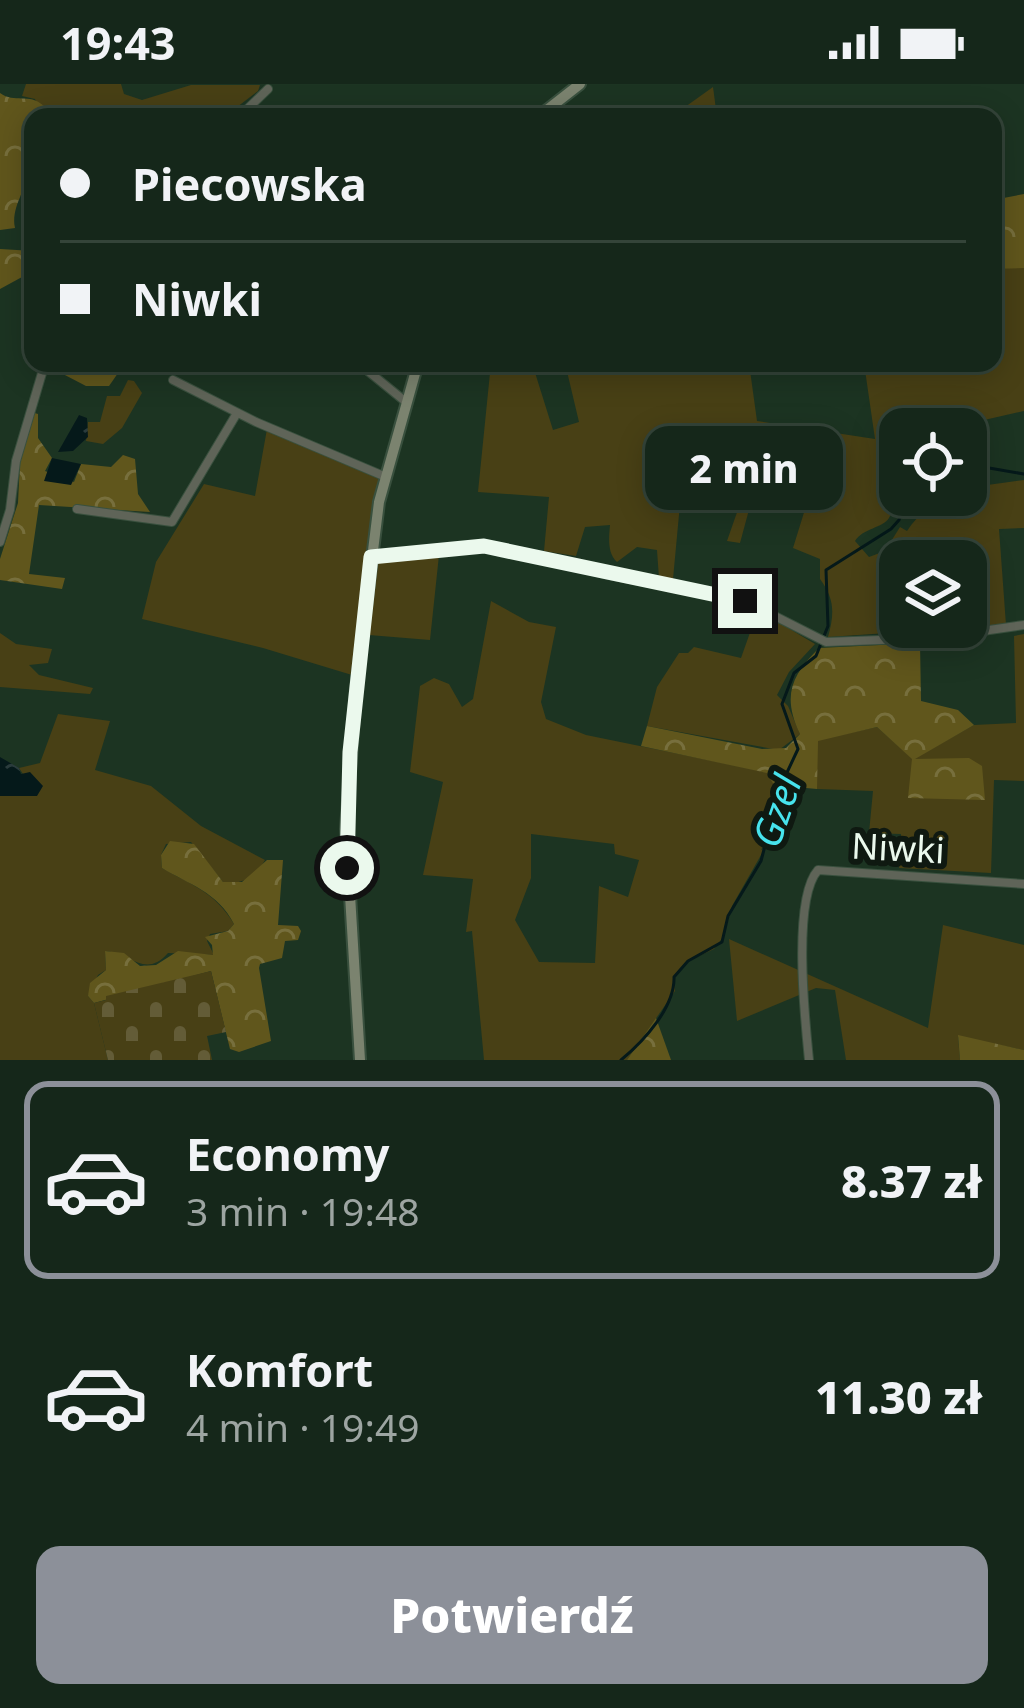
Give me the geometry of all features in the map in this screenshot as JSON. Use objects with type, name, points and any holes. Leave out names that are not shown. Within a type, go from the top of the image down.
[{"type":"street","points":[[549,108],[580,84]]},
{"type":"street","points":[[248,108],[268,89]]},
{"type":"street","points":[[0,542],[20,444],[42,372]]},
{"type":"street","points":[[369,372],[406,402]]},
{"type":"street","points":[[360,1060],[346,829],[356,688],[371,557],[386,477],[415,372]]},
{"type":"street","points":[[173,380],[386,477]]},
{"type":"street","points":[[77,509],[172,522],[238,413]]},
{"type":"street","points":[[371,557],[484,546],[523,552],[604,574],[745,601],[826,642],[934,638],[1024,626]]},
{"type":"street","name":"Niwki","points":[[809,1060],[800,975],[810,887],[818,870],[1024,884]]},
{"type":"green space","points":[[26,84],[121,84],[124,94],[142,100],[191,85],[260,85],[236,108],[38,108],[35,99],[22,96]]},
{"type":"green space","points":[[713,87],[716,108],[684,108]]},
{"type":"green space","points":[[0,93],[38,102],[44,108],[24,108],[24,185],[15,228],[0,230]]},
{"type":"green space","points":[[1024,194],[1024,268],[1002,269],[1002,198]]},
{"type":"green space","points":[[0,249],[24,250],[24,276],[0,289]]},
{"type":"green space","points":[[1024,267],[1024,411],[987,419],[987,408],[879,408],[879,516],[889,516],[855,541],[869,557],[879,553],[879,634],[828,637],[832,606],[820,579],[820,559],[793,548],[815,477],[807,473],[806,464],[790,468],[786,464],[796,449],[766,440],[762,445],[777,472],[769,485],[753,495],[740,543],[727,541],[742,498],[680,504],[673,579],[659,578],[657,550],[637,547],[617,562],[610,550],[610,525],[585,527],[576,556],[544,551],[549,497],[478,492],[490,372],[535,372],[553,430],[579,422],[567,372],[750,372],[757,421],[875,439],[865,372],[1002,372],[1002,268]]},
{"type":"green space","points":[[119,372],[109,386],[86,386],[63,374]]},
{"type":"green space","points":[[128,380],[142,393],[122,428],[103,444],[86,441],[88,422],[100,422],[107,396],[120,396]]},
{"type":"green space","points":[[31,412],[38,414],[38,438],[52,458],[45,471],[74,482],[81,464],[111,467],[123,455],[135,459],[138,494],[150,512],[39,505],[29,574],[65,578],[62,589],[0,580],[0,559],[18,503],[20,462]]},
{"type":"green space","points":[[267,429],[386,477],[378,556],[439,555],[430,640],[369,635],[352,675],[142,619],[156,562],[204,484],[255,496]]},
{"type":"green space","points":[[1024,480],[1024,528],[999,529],[1006,625],[987,626],[987,540],[892,540],[900,527],[907,531],[919,516],[987,516],[987,485]]},
{"type":"green space","points":[[491,601],[529,622],[556,627],[541,702],[546,719],[586,735],[767,772],[774,779],[772,816],[761,850],[765,848],[732,906],[724,936],[714,949],[688,961],[674,977],[675,991],[627,1060],[484,1060],[472,931],[466,932],[473,879],[423,875],[443,782],[410,772],[420,686],[434,678],[449,684],[462,707],[473,699]],"holes":[[[531,834],[614,844],[615,854],[639,860],[628,897],[599,886],[595,963],[539,962],[515,920],[531,878]]]},
{"type":"green space","points":[[758,610],[815,644],[789,672],[777,695],[788,706],[800,734],[779,750],[647,726],[657,687],[679,653],[694,647],[741,658]]},
{"type":"green space","points":[[0,633],[16,644],[52,649],[48,663],[29,665],[39,675],[93,688],[90,694],[0,687]]},
{"type":"green space","points":[[1024,634],[1024,781],[994,780],[991,873],[899,868],[901,834],[869,833],[873,791],[817,789],[817,740],[877,727],[913,759],[974,725],[1016,723],[1014,636]]},
{"type":"green space","points":[[819,648],[920,648],[921,701],[958,710],[974,725],[915,759],[969,758],[982,766],[985,800],[908,798],[912,759],[877,727],[818,741],[817,789],[774,785],[767,773],[641,746],[647,726],[762,749],[786,748],[800,734],[791,708],[792,687]]},
{"type":"green space","points":[[58,714],[110,721],[95,770],[151,786],[201,826],[265,860],[247,879],[223,882],[191,842],[166,844],[162,868],[210,896],[234,924],[228,931],[210,934],[207,941],[214,955],[168,953],[145,964],[105,951],[106,970],[98,975],[88,996],[94,1003],[108,1060],[0,1060],[0,796],[37,795],[19,768],[40,763]]},
{"type":"green space","points":[[170,841],[194,844],[223,882],[242,882],[267,860],[283,860],[278,925],[298,926],[301,931],[298,940],[285,941],[282,958],[260,964],[271,1041],[239,1052],[230,1049],[211,971],[94,1003],[88,996],[90,983],[106,970],[105,951],[124,953],[140,966],[156,965],[178,951],[213,955],[205,937],[228,931],[234,924],[211,896],[162,868],[161,855]]},
{"type":"green space","points":[[943,925],[1024,945],[1024,1050],[958,1037],[960,1060],[846,1060],[835,990],[816,988],[737,1021],[729,939],[928,1028]]},
{"type":"green space","points":[[211,971],[226,1032],[207,1036],[212,1060],[108,1060],[94,1003]]},
{"type":"green space","points":[[656,1018],[671,1060],[627,1060]]},
{"type":"green space","points":[[958,1035],[1024,1050],[1024,1060],[960,1060]]},
{"type":"water","points":[[79,415],[87,418],[88,437],[73,451],[58,452]]},
{"type":"water","points":[[52,458],[81,464],[71,485],[44,481]]},
{"type":"water","points":[[0,757],[21,774],[30,772],[43,786],[37,796],[0,796]]},
{"type":"waterway","name":"Gzel","points":[[987,468],[1024,474]]},
{"type":"waterway","name":"Gzel","points":[[621,1060],[664,1011],[674,977],[688,961],[722,942],[728,916],[761,861],[773,815],[784,797],[783,781],[798,749],[782,704],[794,673],[816,656],[828,626],[826,570],[891,529],[900,516]]},
{"type":"route","points":[[347,868],[350,752],[371,557],[484,546],[745,601]]}]
